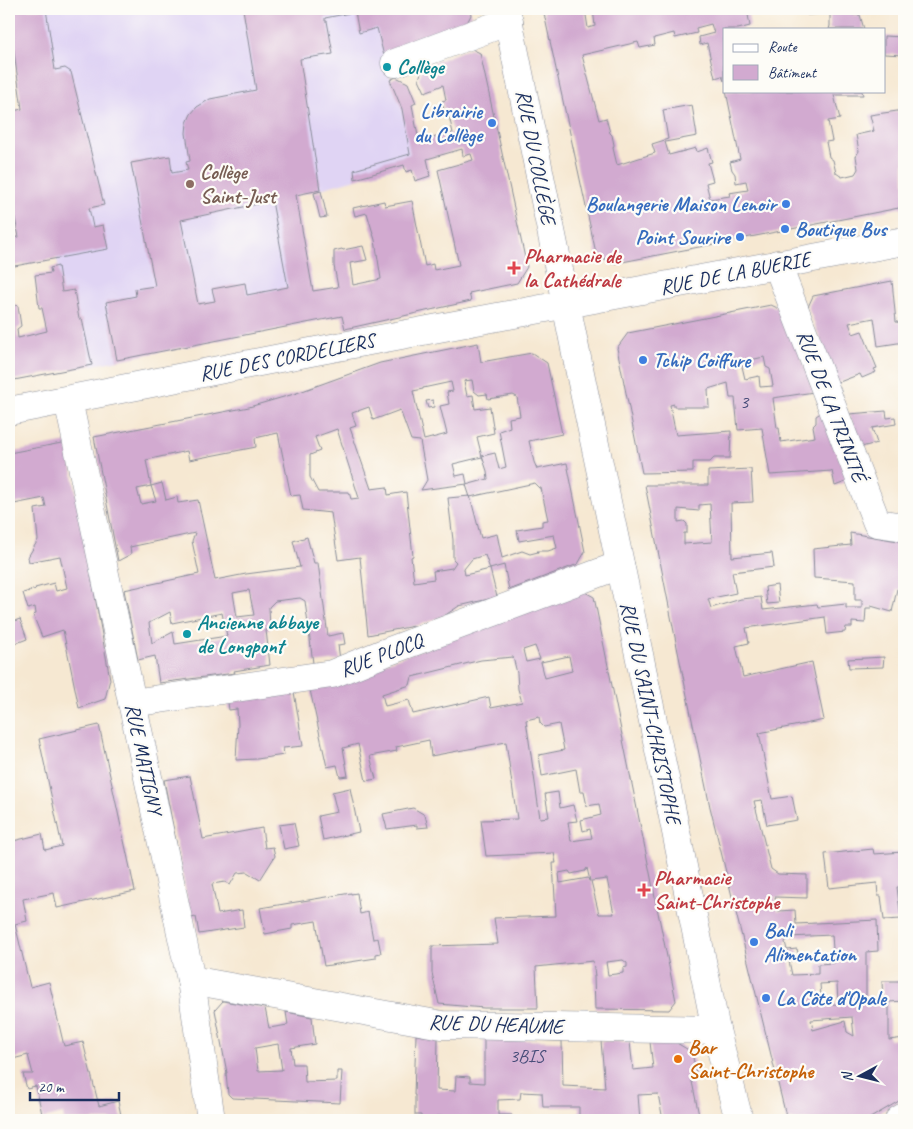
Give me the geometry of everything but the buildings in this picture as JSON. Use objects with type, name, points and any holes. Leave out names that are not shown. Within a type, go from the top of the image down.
[{"type":"street","points":[[395,63],[508,15]]},
{"type":"street","name":"RUE DU COLLÈGE","points":[[508,15],[566,305]]},
{"type":"street","name":"RUE DE LA BUERIE","points":[[566,305],[904,241]]},
{"type":"street","name":"RUE DE LA TRINITÉ","points":[[777,264],[876,523],[904,527]]},
{"type":"street","name":"RUE DES CORDELIERS","points":[[9,411],[566,305]]},
{"type":"street","name":"RUE DU SAINT-CHRISTOPHE","points":[[566,305],[716,1030],[739,1120]]},
{"type":"street","name":"RUE MATIGNY","points":[[68,400],[191,980],[211,1120]]},
{"type":"street","name":"RUE PLOCQ","points":[[132,703],[332,674],[620,565]]},
{"type":"street","name":"RUE DU HEAUME","points":[[191,980],[442,1025],[716,1030]]},
{"type":"street","points":[[899,1120],[904,1116]]},
{"type":"shaded area","name":"Collège Saint-Just","points":[[9,9],[384,9],[394,53],[384,57],[390,80],[402,109],[412,163],[296,196],[319,321],[78,368],[64,307],[57,259],[22,109]]},
{"type":"place","name":"Collège","points":[[387,67]]},
{"type":"place","name":"Librairie du Collège","points":[[492,123]]},
{"type":"place","name":"Collège Saint-Just","points":[[190,184]]},
{"type":"place","name":"Boulangerie Maison Lenoir","points":[[786,204]]},
{"type":"place","name":"Boutique Bus","points":[[785,229]]},
{"type":"place","name":"Point Sourire","points":[[740,237]]},
{"type":"place","name":"Pharmacie de la Cathédrale","points":[[514,268]]},
{"type":"place","name":"Tchip Coiffure","points":[[643,360]]},
{"type":"place","name":"Ancienne abbaye de Longpont","points":[[187,634]]},
{"type":"place","name":"Pharmacie Saint-Christophe","points":[[644,890]]},
{"type":"place","name":"Bali Alimentation","points":[[754,942]]},
{"type":"place","name":"La Côte d'Opale","points":[[766,998]]},
{"type":"place","name":"Bar Saint-Christophe","points":[[678,1059]]}]
